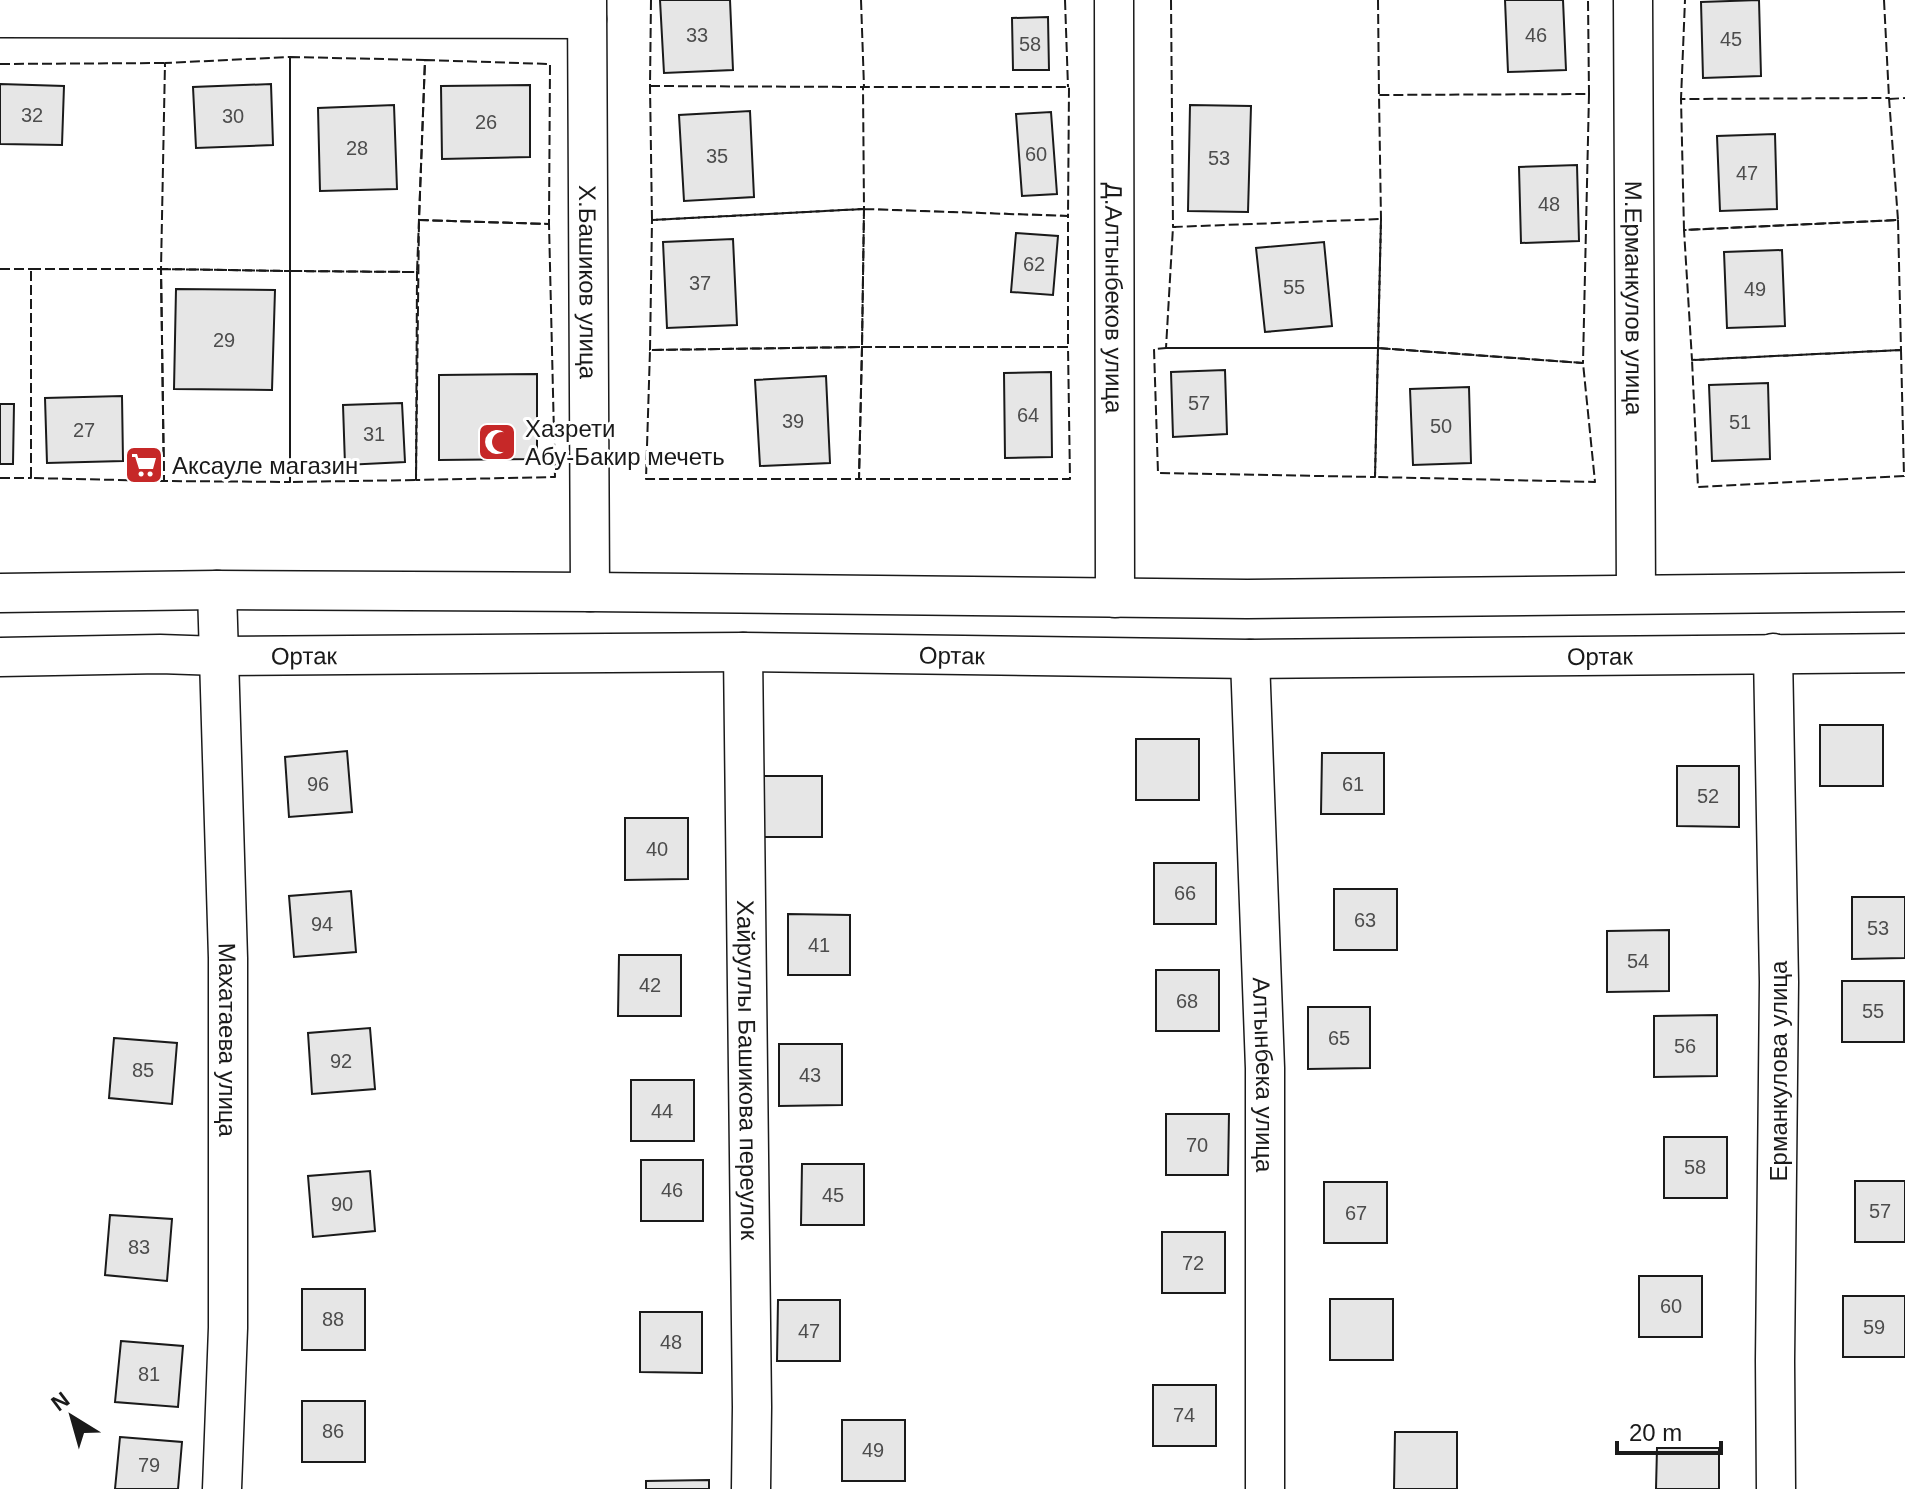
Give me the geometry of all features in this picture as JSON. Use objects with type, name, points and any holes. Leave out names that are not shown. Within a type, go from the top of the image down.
[{"type":"street","name":"Д.Алтынбеков улица","points":[[1114,0],[1115,598]]},
{"type":"street","name":"М.Ерманкулов улица","points":[[1633,0],[1636,594]]},
{"type":"street","name":"Х.Башиков улица","points":[[0,18],[587,9],[590,592]]},
{"type":"street","points":[[0,593],[217,590],[1247,599],[1905,592]]},
{"type":"street","name":"Махатаева улица","points":[[217,590],[228,958],[228,1328],[222,1489]]},
{"type":"street","name":"Ортак","points":[[0,657],[743,652],[1250,659],[1905,653]]},
{"type":"street","name":"Хайруллы Башикова переулок","points":[[743,652],[751,1489]]},
{"type":"street","name":"Ерманкулова улица","points":[[1773,653],[1779,982],[1776,1489]]},
{"type":"street","name":"Алтынбека улица","points":[[1250,659],[1265,1068],[1265,1489]]},
{"type":"building","points":[[660,0],[730,0],[733,70],[664,73]]},
{"type":"building","points":[[1505,0],[1563,0],[1566,70],[1508,72]]},
{"type":"building","points":[[1759,0],[1761,76],[1703,78],[1701,2]]},
{"type":"building","points":[[1048,17],[1049,70],[1013,70],[1012,18]]},
{"type":"building","points":[[0,84],[64,86],[62,145],[0,144]]},
{"type":"building","points":[[271,84],[273,145],[196,148],[193,87]]},
{"type":"building","points":[[530,85],[530,157],[442,159],[441,86]]},
{"type":"building","points":[[394,105],[397,189],[320,191],[318,108]]},
{"type":"building","points":[[1190,105],[1251,106],[1248,212],[1188,211]]},
{"type":"building","points":[[750,111],[754,197],[684,201],[679,115]]},
{"type":"building","points":[[1051,112],[1057,194],[1022,196],[1016,114]]},
{"type":"building","points":[[1775,134],[1777,209],[1720,211],[1717,136]]},
{"type":"building","points":[[1577,165],[1579,241],[1521,243],[1519,167]]},
{"type":"building","points":[[1016,233],[1058,236],[1053,295],[1011,292]]},
{"type":"building","points":[[733,239],[737,325],[667,328],[663,242]]},
{"type":"building","points":[[1324,242],[1332,326],[1265,332],[1256,248]]},
{"type":"building","points":[[1782,250],[1785,326],[1727,328],[1724,252]]},
{"type":"building","points":[[176,289],[275,290],[272,390],[174,389]]},
{"type":"building","points":[[1225,370],[1227,434],[1173,437],[1171,372]]},
{"type":"building","points":[[1051,372],[1052,457],[1005,458],[1004,373]]},
{"type":"building","points":[[537,374],[537,459],[439,460],[439,375]]},
{"type":"building","points":[[826,376],[830,463],[760,466],[755,380]]},
{"type":"building","points":[[1768,383],[1770,459],[1712,461],[1709,385]]},
{"type":"building","points":[[1469,387],[1471,463],[1413,465],[1410,389]]},
{"type":"building","points":[[122,396],[123,461],[47,463],[45,398]]},
{"type":"building","points":[[402,403],[405,462],[345,465],[343,405]]},
{"type":"building","points":[[0,404],[14,404],[13,464],[0,464]]},
{"type":"building","points":[[1820,725],[1883,725],[1883,786],[1820,786]]},
{"type":"building","points":[[1136,739],[1199,739],[1199,800],[1136,800]]},
{"type":"building","points":[[347,751],[352,812],[289,817],[285,757]]},
{"type":"building","points":[[1322,753],[1384,753],[1384,814],[1321,814]]},
{"type":"building","points":[[1677,766],[1739,766],[1739,827],[1677,826]]},
{"type":"building","points":[[759,776],[822,776],[822,837],[759,837]]},
{"type":"building","points":[[625,818],[688,818],[688,879],[625,880]]},
{"type":"building","points":[[1154,863],[1216,863],[1216,924],[1154,924]]},
{"type":"building","points":[[1334,889],[1397,889],[1397,950],[1334,950]]},
{"type":"building","points":[[351,891],[356,952],[294,957],[289,896]]},
{"type":"building","points":[[1852,897],[1905,897],[1905,958],[1852,959]]},
{"type":"building","points":[[788,914],[850,915],[850,975],[788,975]]},
{"type":"building","points":[[1669,930],[1669,991],[1607,992],[1607,931]]},
{"type":"building","points":[[619,955],[681,955],[681,1016],[618,1016]]},
{"type":"building","points":[[1156,970],[1219,970],[1219,1031],[1156,1031]]},
{"type":"building","points":[[1842,981],[1904,981],[1904,1042],[1842,1042]]},
{"type":"building","points":[[1308,1007],[1370,1007],[1370,1068],[1308,1069]]},
{"type":"building","points":[[1717,1015],[1717,1076],[1654,1077],[1654,1016]]},
{"type":"building","points":[[370,1028],[375,1089],[312,1094],[308,1033]]},
{"type":"building","points":[[114,1038],[177,1043],[172,1104],[109,1098]]},
{"type":"building","points":[[779,1044],[842,1044],[842,1105],[779,1106]]},
{"type":"building","points":[[631,1080],[694,1080],[694,1141],[631,1141]]},
{"type":"building","points":[[1166,1114],[1229,1114],[1228,1175],[1166,1175]]},
{"type":"building","points":[[1664,1137],[1727,1137],[1727,1198],[1664,1198]]},
{"type":"building","points":[[641,1160],[703,1160],[703,1221],[641,1221]]},
{"type":"building","points":[[802,1164],[864,1164],[864,1225],[801,1225]]},
{"type":"building","points":[[370,1171],[375,1231],[313,1237],[308,1176]]},
{"type":"building","points":[[1855,1181],[1905,1181],[1905,1242],[1855,1242]]},
{"type":"building","points":[[1324,1182],[1387,1182],[1387,1243],[1324,1243]]},
{"type":"building","points":[[110,1215],[172,1219],[167,1281],[105,1275]]},
{"type":"building","points":[[1162,1232],[1225,1232],[1225,1293],[1162,1293]]},
{"type":"building","points":[[1639,1276],[1702,1276],[1702,1337],[1639,1337]]},
{"type":"building","points":[[302,1289],[365,1289],[365,1350],[302,1350]]},
{"type":"building","points":[[1843,1296],[1905,1296],[1905,1357],[1843,1357]]},
{"type":"building","points":[[1330,1299],[1393,1299],[1393,1360],[1330,1360]]},
{"type":"building","points":[[778,1300],[840,1300],[840,1361],[777,1361]]},
{"type":"building","points":[[640,1312],[702,1312],[702,1373],[640,1372]]},
{"type":"building","points":[[121,1341],[183,1346],[178,1407],[115,1402]]},
{"type":"building","points":[[1153,1385],[1216,1385],[1216,1446],[1153,1446]]},
{"type":"building","points":[[302,1401],[365,1401],[365,1462],[302,1462]]},
{"type":"building","points":[[842,1420],[905,1420],[905,1481],[842,1481]]},
{"type":"building","points":[[1395,1432],[1457,1432],[1457,1489],[1394,1489]]},
{"type":"building","points":[[120,1437],[182,1442],[178,1489],[115,1489]]},
{"type":"building","points":[[1657,1448],[1719,1448],[1719,1489],[1656,1489]]},
{"type":"building","points":[[709,1480],[709,1489],[646,1489],[646,1481]]},
{"type":"fence","points":[[651,0],[652,220],[864,209],[864,206]]},
{"type":"fence","points":[[861,0],[864,87]]},
{"type":"fence","points":[[1065,0],[1068,87]]},
{"type":"fence","points":[[1171,0],[1173,227],[1176,227]]},
{"type":"fence","points":[[1378,0],[1379,96]]},
{"type":"fence","points":[[1588,0],[1588,94]]},
{"type":"fence","points":[[1684,99],[1681,99],[1685,0]]},
{"type":"fence","points":[[1884,0],[1888,98]]},
{"type":"fence","points":[[290,57],[425,60],[417,272],[290,271],[290,57]]},
{"type":"fence","points":[[290,57],[290,271],[161,269],[165,63],[290,57]]},
{"type":"fence","points":[[425,60],[550,64],[549,224],[419,220],[425,60]]},
{"type":"fence","points":[[0,64],[165,63],[165,67]]},
{"type":"fence","points":[[650,86],[863,87],[863,90]]},
{"type":"fence","points":[[864,209],[1068,216],[1068,347],[862,347],[863,87],[1069,87],[1068,216],[864,209]]},
{"type":"fence","points":[[1589,94],[1583,363],[1378,348],[1381,219],[1379,95],[1589,94]]},
{"type":"fence","points":[[1889,98],[1898,220],[1684,230],[1681,99],[1889,98]]},
{"type":"fence","points":[[1889,99],[1905,98]]},
{"type":"fence","points":[[864,209],[862,347],[650,350],[652,220],[864,209]]},
{"type":"fence","points":[[1381,219],[1378,348],[1166,348],[1173,227],[1381,219]]},
{"type":"fence","points":[[419,220],[549,224],[555,477],[416,480],[419,220]]},
{"type":"fence","points":[[1898,220],[1901,350],[1692,360],[1684,230],[1898,220]]},
{"type":"fence","points":[[0,269],[32,269]]},
{"type":"fence","points":[[31,269],[161,269],[164,481],[31,478],[31,269]]},
{"type":"fence","points":[[161,269],[290,271],[290,482],[164,481],[161,269]]},
{"type":"fence","points":[[290,271],[417,272],[416,480],[290,482],[290,271]]},
{"type":"fence","points":[[862,347],[859,479],[646,479],[650,350],[862,347]]},
{"type":"fence","points":[[862,347],[1068,347],[1070,479],[859,479],[862,347]]},
{"type":"fence","points":[[1166,348],[1378,348],[1375,477],[1158,473],[1154,349],[1166,348]]},
{"type":"fence","points":[[1378,348],[1583,363],[1595,482],[1375,477],[1378,348]]},
{"type":"fence","points":[[1901,350],[1904,476],[1698,487],[1692,360],[1901,350]]},
{"type":"fence","points":[[0,478],[31,478],[31,474]]},
{"type":"place","name":"Хазрети Абу-Бакир мечеть","points":[[497,442]]},
{"type":"place","name":"Аксауле магазин","points":[[144,465]]}]
